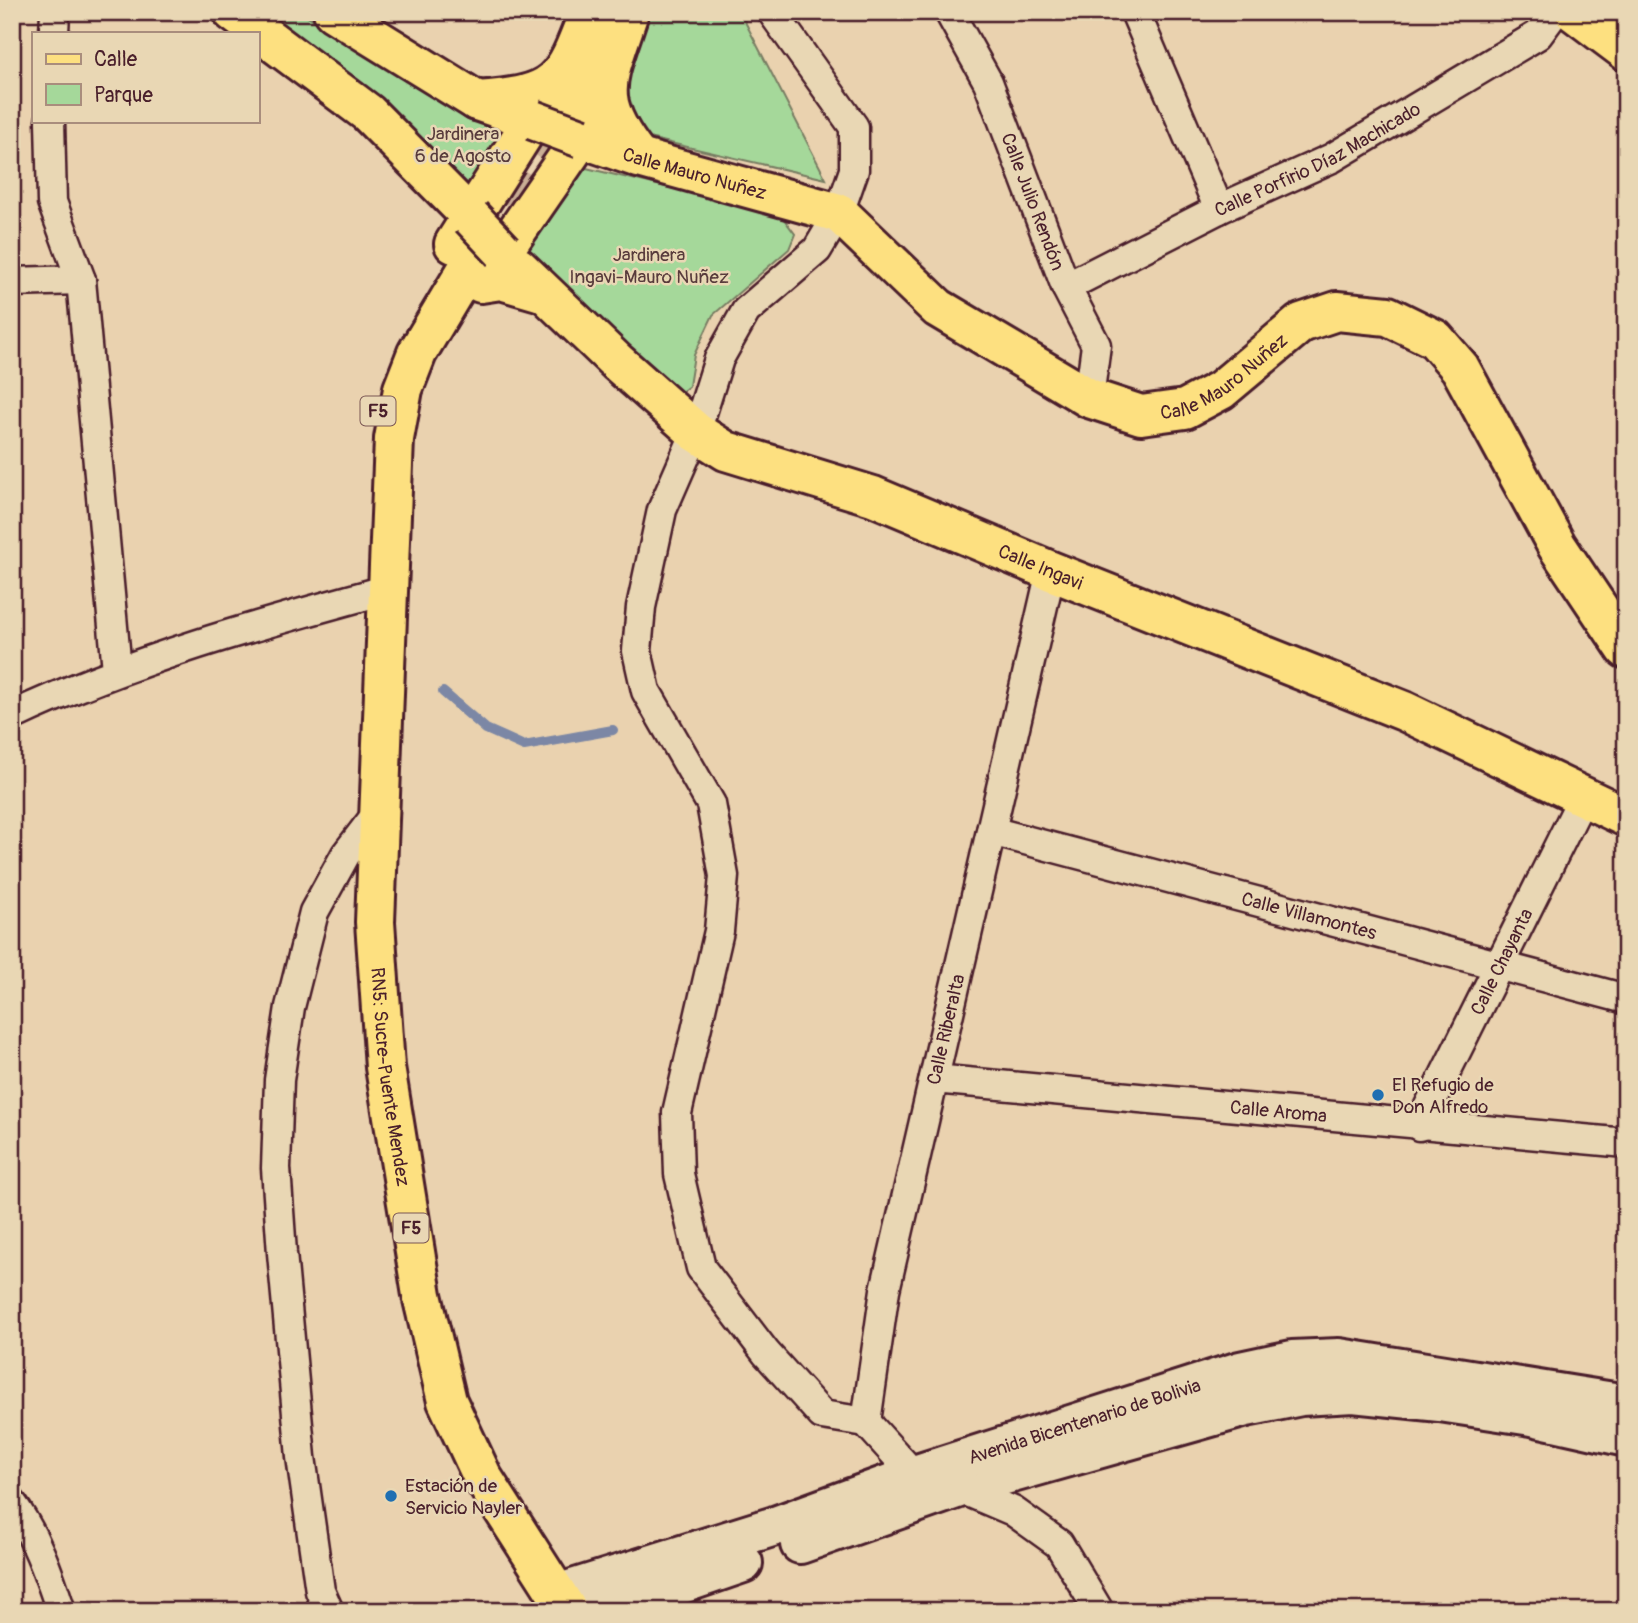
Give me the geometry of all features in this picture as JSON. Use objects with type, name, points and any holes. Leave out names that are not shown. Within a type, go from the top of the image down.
[{"type":"main road","name":"Calle Ingavi","points":[[233,12],[368,113],[428,170],[476,251],[542,292],[696,432],[726,451],[873,496],[1051,571],[1405,711],[1626,817]]},
{"type":"main road","name":"Calle Mauro Nuñez","points":[[333,12],[477,101],[533,120],[570,107],[639,158],[839,213],[939,308],[1089,398],[1141,415],[1185,409],[1220,390],[1301,323],[1337,312],[1388,316],[1435,339],[1460,368],[1558,546],[1626,649]]},
{"type":"main road","points":[[570,107],[572,58],[589,12]]},
{"type":"main road","points":[[570,107],[584,79],[608,12]]},
{"type":"main road","points":[[629,12],[606,85],[608,108],[617,130],[639,158]]},
{"type":"main road","points":[[1574,12],[1626,51]]},
{"type":"main road","points":[[533,120],[570,107],[606,85]]},
{"type":"main road","points":[[477,101],[514,98],[540,92],[570,107]]},
{"type":"main road","name":"F5","points":[[389,587],[377,470],[379,403],[385,378],[403,330],[476,251],[570,107]]},
{"type":"main road","name":"F5","points":[[476,251],[533,120]]},
{"type":"main road","name":"RN5: Sucre-Puente Mendez","points":[[389,587],[375,922],[385,1067],[422,1295],[447,1401],[483,1478],[562,1603]]},
{"type":"main road","name":"Avenida Bicentenario de Bolivia","points":[[562,1603],[914,1475],[1240,1371],[1292,1360],[1339,1358],[1626,1404]]},
{"type":"main road","name":"Avenida Bicentenario de Bolivia","points":[[603,1611],[959,1488],[1246,1407],[1301,1396],[1353,1393],[1440,1402],[1532,1416],[1626,1437]]},
{"type":"street","points":[[54,32],[55,12]]},
{"type":"street","points":[[772,12],[854,127],[854,170],[839,213],[817,250],[746,311],[719,359],[696,432],[662,510],[641,607],[636,651],[652,703],[711,804],[724,876],[719,931],[677,1113],[679,1174],[701,1268],[766,1353],[822,1415],[866,1422],[914,1475],[959,1488],[1013,1511],[1059,1544],[1099,1611]]},
{"type":"street","name":"Calle Julio Rendón","points":[[949,12],[988,82],[1066,287],[1096,345],[1089,398]]},
{"type":"street","points":[[1135,12],[1219,208]]},
{"type":"street","name":"Calle Porfirio Díaz Machicado","points":[[1066,287],[1219,208],[1332,158],[1538,35],[1555,12]]},
{"type":"street","points":[[50,122],[52,202],[81,280],[117,670]]},
{"type":"street","points":[[12,282],[81,280]]},
{"type":"street","name":"Calle Riberalta","points":[[866,1422],[885,1290],[1051,571]]},
{"type":"street","points":[[12,716],[117,670],[247,628],[389,587]]},
{"type":"street","name":"Calle Chayanta","points":[[1419,1126],[1583,797]]},
{"type":"street","points":[[329,1611],[320,1591],[300,1457],[276,1168],[279,1080],[290,1007],[314,912],[346,854],[379,811]]},
{"type":"street","name":"Calle Villamontes","points":[[991,831],[1626,999]]},
{"type":"street","name":"Calle Aroma","points":[[934,1079],[1419,1126],[1626,1143]]},
{"type":"street","points":[[12,1503],[39,1554],[61,1611]]},
{"type":"green space","name":"Jardinera 6 de Agosto","points":[[263,12],[301,12],[503,134],[467,187],[380,101]]},
{"type":"green space","points":[[639,12],[740,12],[826,179],[640,136],[630,122],[621,92],[625,60]]},
{"type":"green space","name":"Jardinera Ingavi-Mauro Nuñez","points":[[582,167],[780,214],[795,234],[789,249],[713,315],[694,355],[689,386],[680,393],[582,311],[527,249]]},
{"type":"waterway","points":[[443,692],[486,729],[524,746],[613,730]]},
{"type":"tunnel","points":[[477,253],[571,105]]},
{"type":"place","name":"El Refugio de Don Alfredo","points":[[1378,1095]]},
{"type":"place","name":"Estación de Servicio Nayler","points":[[391,1496]]}]
